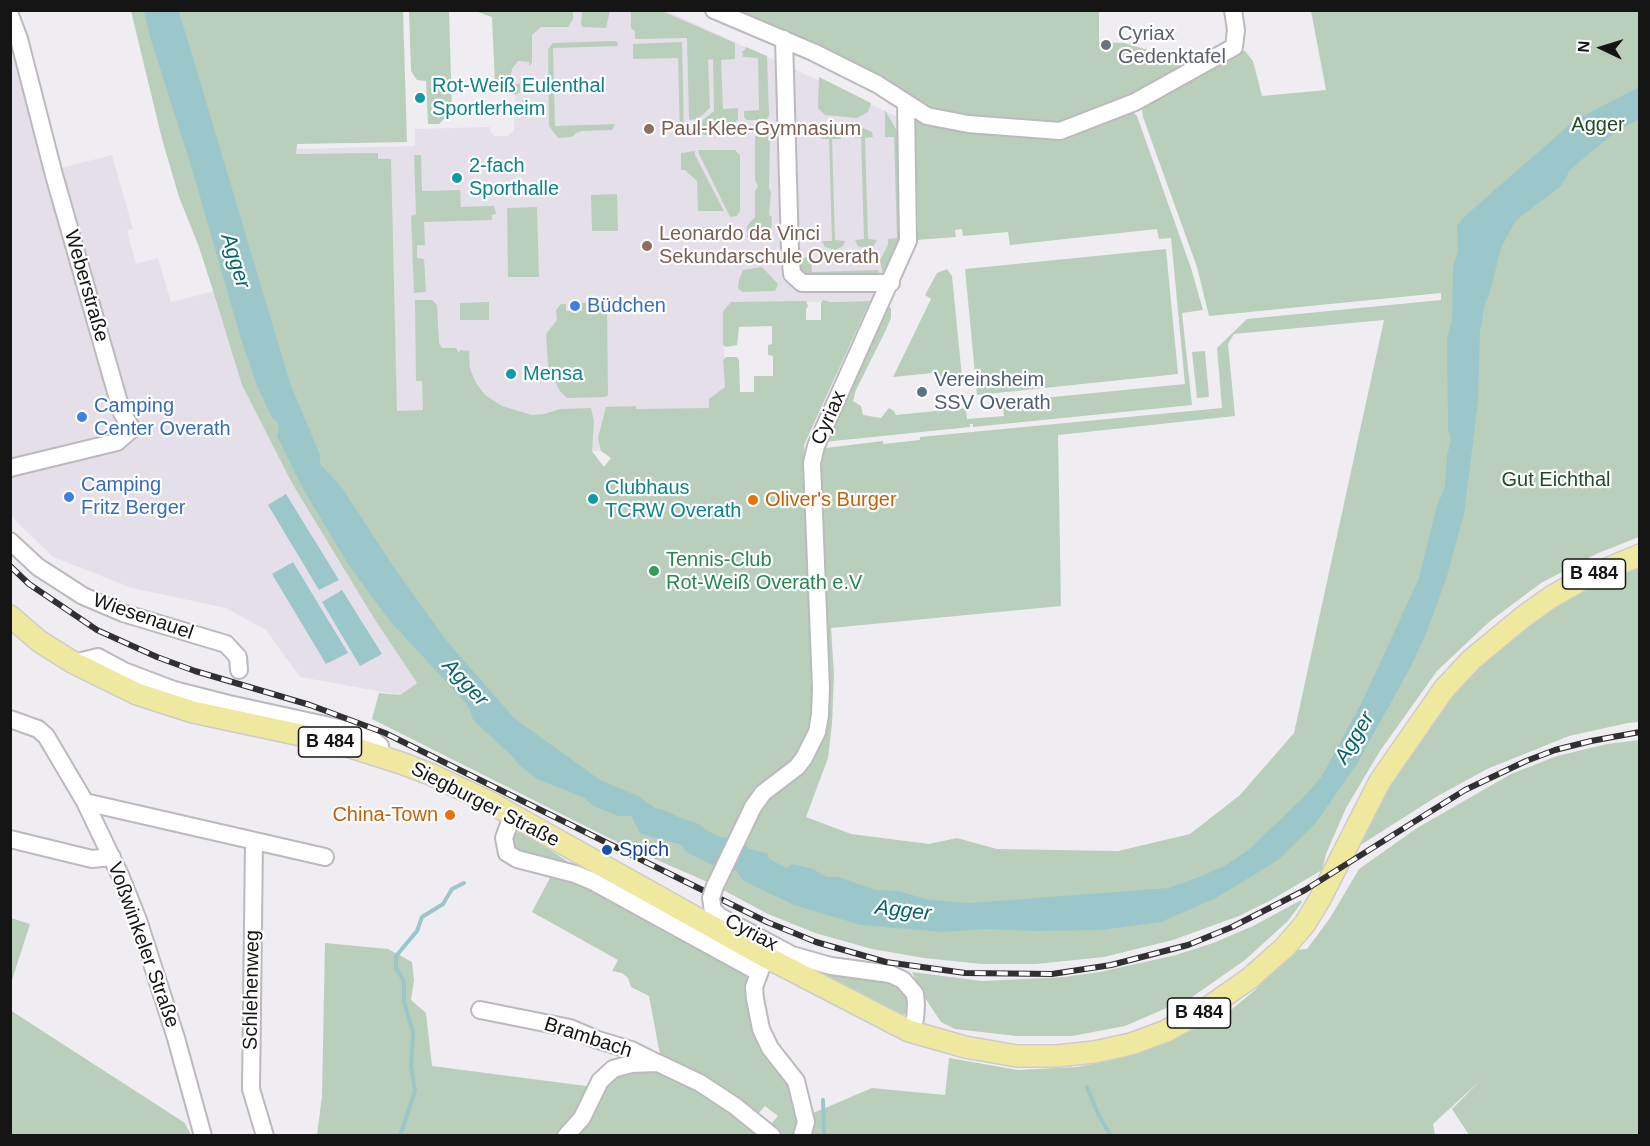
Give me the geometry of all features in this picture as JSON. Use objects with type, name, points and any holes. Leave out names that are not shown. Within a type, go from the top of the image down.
[{"type":"main road","name":"B 484","points":[[909,1031],[965,1047],[1017,1056],[1057,1056],[1094,1052],[1131,1044],[1166,1031],[1209,1007],[1250,978],[1284,948],[1304,925],[1320,899],[1380,781],[1444,689],[1471,660],[1506,629],[1551,597],[1583,579],[1640,555]]},
{"type":"main road","name":"Siegburger Straße","points":[[10,616],[39,641],[74,663],[137,694],[193,712],[338,743],[430,774],[491,803],[762,965],[909,1031]]},
{"type":"street","points":[[714,10],[784,39],[877,84],[927,116],[968,124],[1060,131],[1135,102],[1234,47],[1236,30],[1233,10]]},
{"type":"street","name":"Weberstraße","points":[[10,15],[122,413],[132,429],[117,442],[10,468]]},
{"type":"street","points":[[784,39],[792,274],[802,283],[891,283]]},
{"type":"street","name":"Cyriax","points":[[906,103],[909,234],[904,253],[891,283],[816,446],[812,464],[821,688],[817,732],[797,767],[763,793],[753,807],[711,898],[713,910],[727,922],[792,955],[831,966],[897,976],[915,994],[915,1019],[909,1031]]},
{"type":"street","name":"Wiesenauel","points":[[10,541],[38,567],[83,596],[123,614],[226,644],[238,657],[238,670]]},
{"type":"street","points":[[74,663],[98,657],[148,681],[174,690],[231,697],[357,732],[371,738],[380,746],[378,755]]},
{"type":"street","name":"Voßwinkeler Straße","points":[[10,719],[38,729],[46,736],[85,802],[112,857],[138,920],[176,1038],[203,1136]]},
{"type":"street","points":[[85,802],[326,857]]},
{"type":"street","points":[[513,816],[504,838],[507,853],[517,859],[575,874],[592,881],[762,965],[754,987],[761,1029],[770,1048],[796,1082],[806,1122],[802,1136]]},
{"type":"street","points":[[10,839],[92,859],[112,857]]},
{"type":"street","name":"Schlehenweg","points":[[254,842],[251,1089],[265,1136]]},
{"type":"street","name":"Brambach","points":[[480,1010],[570,1028],[598,1040],[632,1050],[700,1083],[735,1106],[772,1136]]},
{"type":"street","name":"Brambach","points":[[566,1136],[582,1118],[600,1081],[613,1069],[631,1064],[658,1063]]},
{"type":"shaded area","points":[[572,11],[667,11],[896,116],[899,241],[870,301],[730,303],[723,311],[725,387],[711,409],[611,458],[601,451],[592,451],[419,469],[256,150],[415,146],[415,129],[490,127],[494,136],[508,136],[514,130],[515,96],[512,91],[512,69],[517,61],[529,62],[529,65],[532,35],[540,27],[568,27]]},
{"type":"shaded area","points":[[24,57],[57,169],[112,155],[133,229],[127,231],[136,264],[158,258],[171,302],[226,288],[293,485],[375,620],[417,683],[400,695],[300,677],[266,630],[226,608],[132,588],[53,557],[11,516],[10,58]]},
{"type":"green space","points":[[131,11],[177,11],[187,39],[179,11],[403,11],[407,142],[297,144],[296,154],[378,153],[378,159],[391,159],[397,411],[423,410],[422,381],[416,381],[415,300],[432,300],[437,305],[439,343],[442,348],[456,348],[459,353],[460,350],[469,351],[470,369],[485,395],[502,406],[532,415],[560,409],[591,408],[594,421],[592,451],[604,467],[611,458],[601,451],[598,438],[606,407],[709,408],[709,399],[725,387],[723,360],[726,357],[737,357],[739,360],[740,392],[754,392],[754,376],[773,376],[773,356],[768,355],[768,345],[772,344],[772,326],[739,327],[737,345],[726,347],[723,345],[723,311],[731,302],[806,301],[808,306],[806,320],[821,320],[823,300],[831,302],[870,301],[804,445],[808,482],[817,702],[813,733],[794,764],[781,776],[766,784],[752,799],[734,837],[743,841],[758,810],[800,773],[810,759],[825,722],[828,694],[820,506],[825,448],[883,441],[883,444],[920,440],[920,437],[1222,408],[1217,348],[1247,319],[1441,300],[1441,293],[1209,316],[1197,267],[1143,117],[1144,104],[1237,51],[1245,51],[1253,61],[1262,96],[1326,90],[1311,11],[1639,11],[1639,537],[1596,554],[1541,583],[1489,622],[1437,671],[1380,751],[1346,808],[1326,854],[1322,870],[1273,899],[1239,916],[1173,940],[1104,957],[1036,964],[982,964],[924,958],[872,949],[815,933],[768,914],[712,884],[625,846],[372,719],[379,693],[400,695],[417,683],[375,620],[293,485],[242,385],[162,139]],"holes":[[[1384,320],[1294,733],[1240,795],[1190,834],[1118,851],[997,849],[957,838],[929,844],[851,834],[806,817],[828,758],[834,675],[831,628],[1061,606],[1058,435],[1235,416],[1228,344],[1234,334]]]},
{"type":"green space","points":[[409,11],[449,11],[452,111],[439,124],[428,124],[426,81],[417,80],[411,71]]},
{"type":"green space","points":[[475,11],[573,11],[573,19],[568,27],[541,27],[532,35],[532,63],[529,66],[529,62],[518,61],[512,69],[511,79],[515,84],[520,84],[520,92],[515,95],[512,91],[500,91],[495,85],[492,17]]},
{"type":"green space","points":[[582,11],[610,11],[606,28],[583,27],[581,24]]},
{"type":"green space","points":[[631,11],[662,11],[735,43],[735,59],[721,60],[723,109],[738,108],[738,119],[724,134],[718,134],[722,123],[714,123],[714,135],[689,135],[689,123],[698,124],[714,111],[713,59],[708,60],[710,108],[698,119],[689,120],[687,38],[635,39],[635,31],[631,28]]},
{"type":"green space","points":[[730,11],[1099,11],[1099,42],[1124,43],[1189,62],[1181,73],[1062,126],[930,112]]},
{"type":"green space","points":[[615,41],[618,43],[617,46],[553,48],[555,126],[615,124],[612,130],[582,131],[572,137],[558,138],[549,126],[548,49],[553,43]]},
{"type":"green space","points":[[682,42],[684,136],[680,136],[678,58],[633,59],[633,44]]},
{"type":"green space","points":[[746,47],[767,56],[769,116],[766,120],[747,120],[744,117],[744,111],[759,110],[758,58],[743,57],[742,51]]},
{"type":"green space","points":[[819,77],[871,103],[868,112],[857,118],[825,115],[818,108]]},
{"type":"green space","points":[[885,110],[897,131],[900,238],[883,275],[880,260],[888,245],[888,239],[897,238],[894,137],[885,137]]},
{"type":"green space","points":[[1127,110],[1137,116],[1191,268],[1203,310],[1182,313],[1192,405],[973,427],[973,424],[970,424],[970,427],[824,442],[885,305],[891,308],[891,318],[856,390],[853,401],[861,406],[863,415],[881,418],[889,408],[896,415],[966,408],[967,419],[1004,416],[1002,402],[1185,384],[1171,238],[1159,239],[1157,229],[1010,245],[1008,232],[963,236],[962,229],[955,230],[956,237],[916,240],[918,230],[916,147],[913,142],[913,118],[926,123],[1023,134]]},
{"type":"green space","points":[[863,128],[872,132],[873,137],[865,138],[868,239],[877,240],[873,247],[868,249],[858,246],[855,240],[864,239],[861,138],[853,137],[854,132]]},
{"type":"green space","points":[[826,130],[835,130],[840,133],[841,139],[832,139],[835,240],[845,241],[843,246],[835,250],[825,247],[822,241],[832,241],[829,139],[821,139]]},
{"type":"green space","points":[[757,134],[766,134],[770,137],[769,215],[772,217],[771,231],[761,241],[751,241],[747,237],[747,226],[755,217],[755,191],[758,186],[755,180],[755,137]]},
{"type":"green space","points":[[698,150],[735,150],[740,155],[740,211],[737,216],[730,217]]},
{"type":"green space","points":[[695,151],[724,211],[698,211],[697,181],[685,170],[681,170],[681,153]]},
{"type":"green space","points":[[414,155],[421,155],[422,191],[460,190],[461,207],[494,206],[496,214],[492,215],[492,220],[424,222],[425,245],[417,245],[417,258],[424,259],[426,292],[414,293],[411,216],[416,214]]},
{"type":"green space","points":[[617,194],[618,231],[592,231],[591,195]]},
{"type":"green space","points":[[537,207],[539,277],[508,277],[507,208]]},
{"type":"green space","points":[[1166,249],[1178,374],[977,395],[965,269]]},
{"type":"green space","points":[[811,257],[812,272],[878,270],[881,276],[817,279],[800,273],[795,258]]},
{"type":"green space","points":[[762,267],[778,284],[775,291],[742,292],[738,288],[743,270]]},
{"type":"green space","points":[[947,269],[952,276],[962,377],[934,377],[933,373],[893,377],[931,299],[925,295],[937,273]]},
{"type":"green space","points":[[489,302],[489,320],[460,320],[460,303]]},
{"type":"green space","points":[[582,303],[604,303],[607,306],[608,395],[606,397],[567,398],[559,390],[548,365],[546,334],[557,320],[556,310],[561,304],[566,304],[566,311],[582,311]]},
{"type":"green space","points":[[1205,351],[1209,397],[1197,398],[1192,352]]},
{"type":"green space","points":[[1639,562],[1639,722],[1569,736],[1487,769],[1436,797],[1359,846],[1385,791],[1418,735],[1482,659],[1558,601]]},
{"type":"green space","points":[[1639,740],[1639,1135],[1469,1135],[1452,1109],[1482,1079],[1433,1124],[1435,1135],[811,1136],[811,1114],[872,1088],[945,1095],[949,1058],[1018,1070],[1077,1067],[1113,1060],[1146,1050],[1199,1027],[1232,1009],[1254,991],[1295,950],[1307,949],[1330,918],[1359,869],[1417,828],[1511,774],[1557,756],[1607,744]]},
{"type":"green space","points":[[519,832],[570,863],[572,869],[513,851],[510,838],[513,833]]},
{"type":"green space","points":[[552,874],[579,881],[743,971],[800,1111],[797,1135],[779,1136],[769,1126],[778,1116],[765,1106],[756,1116],[661,1060],[649,996],[631,987],[628,978],[622,973],[612,971],[618,960],[532,912]]},
{"type":"green space","points":[[1301,900],[1302,902],[1288,921],[1245,960],[1192,997],[1125,1026],[1072,1036],[1016,1036],[955,1029],[941,1022],[919,993],[912,972],[982,981],[1064,977],[1100,972],[1176,955],[1213,943],[1253,926]]},
{"type":"green space","points":[[10,918],[30,924],[11,983]]},
{"type":"green space","points":[[325,943],[388,949],[412,962],[414,980],[411,1000],[426,1013],[432,1066],[586,1086],[602,1085],[610,1076],[649,1067],[693,1084],[767,1136],[317,1136],[322,1095]]},
{"type":"green space","points":[[802,965],[888,977],[912,997],[911,1012],[897,1014]]},
{"type":"green space","points":[[10,1010],[185,1123],[191,1135],[11,1135]]},
{"type":"water","name":"Agger","points":[[144,11],[179,11],[290,383],[320,455],[320,464],[342,488],[393,566],[446,640],[514,718],[600,780],[638,796],[655,808],[699,824],[720,837],[743,841],[749,849],[767,853],[769,859],[787,868],[792,864],[813,869],[827,877],[839,877],[875,890],[898,891],[930,900],[970,903],[1168,888],[1196,878],[1223,867],[1247,851],[1303,798],[1322,776],[1364,698],[1419,578],[1436,509],[1445,486],[1447,455],[1451,441],[1448,429],[1447,339],[1452,320],[1453,266],[1458,251],[1457,226],[1466,215],[1575,120],[1639,87],[1639,120],[1610,136],[1570,170],[1561,186],[1516,220],[1501,248],[1489,296],[1485,303],[1480,332],[1478,401],[1464,514],[1447,576],[1412,664],[1357,764],[1315,824],[1278,860],[1216,898],[1161,922],[1102,930],[984,929],[943,932],[861,925],[794,905],[742,880],[737,871],[719,868],[688,853],[680,844],[640,833],[631,816],[618,816],[594,806],[583,797],[537,779],[473,720],[465,702],[389,620],[348,564],[302,487],[277,436],[278,423],[271,416],[257,385],[241,339]]},
{"type":"water","points":[[286,494],[339,580],[319,590],[268,505]]},
{"type":"water","points":[[293,562],[348,653],[326,664],[272,574]]},
{"type":"water","points":[[342,590],[382,654],[360,666],[322,602]]},
{"type":"waterway","points":[[400,1136],[415,1091],[411,1066],[413,1032],[404,1002],[404,981],[396,968],[396,956],[417,931],[422,917],[443,904],[452,889],[464,883]]},
{"type":"waterway","points":[[1087,1087],[1098,1114],[1111,1136]]},
{"type":"waterway","points":[[823,1100],[824,1136]]},
{"type":"railway","points":[[10,566],[29,584],[97,630],[195,671],[310,705],[385,733],[767,922],[816,942],[886,962],[965,973],[1052,974],[1111,965],[1188,945],[1232,927],[1305,890],[1465,790],[1526,761],[1555,750],[1640,732]]},
{"type":"place","name":"Cyriax Gedenktafel","points":[[1106,45]]},
{"type":"place","name":"Rot-Weiß Eulenthal Sportlerheim","points":[[420,98]]},
{"type":"place","name":"Paul-Klee-Gymnasium","points":[[649,129]]},
{"type":"place","name":"2-fach Sporthalle","points":[[457,178]]},
{"type":"place","name":"Leonardo da Vinci Sekundarschule Overath","points":[[647,246]]},
{"type":"place","name":"Büdchen","points":[[575,306]]},
{"type":"place","name":"Mensa","points":[[511,374]]},
{"type":"place","name":"Vereinsheim SSV Overath","points":[[922,392]]},
{"type":"place","name":"Camping Center Overath","points":[[82,417]]},
{"type":"place","name":"Camping Fritz Berger","points":[[69,497]]},
{"type":"place","name":"Clubhaus TCRW Overath","points":[[593,499]]},
{"type":"place","name":"Oliver's Burger","points":[[753,500]]},
{"type":"place","name":"Tennis-Club Rot-Weiß Overath e.V","points":[[654,571]]},
{"type":"place","name":"China-Town","points":[[450,815]]},
{"type":"place","name":"Spich","points":[[607,850]]},
{"type":"park label","name":"Gut Eichthal","points":[[1556,480]]}]
